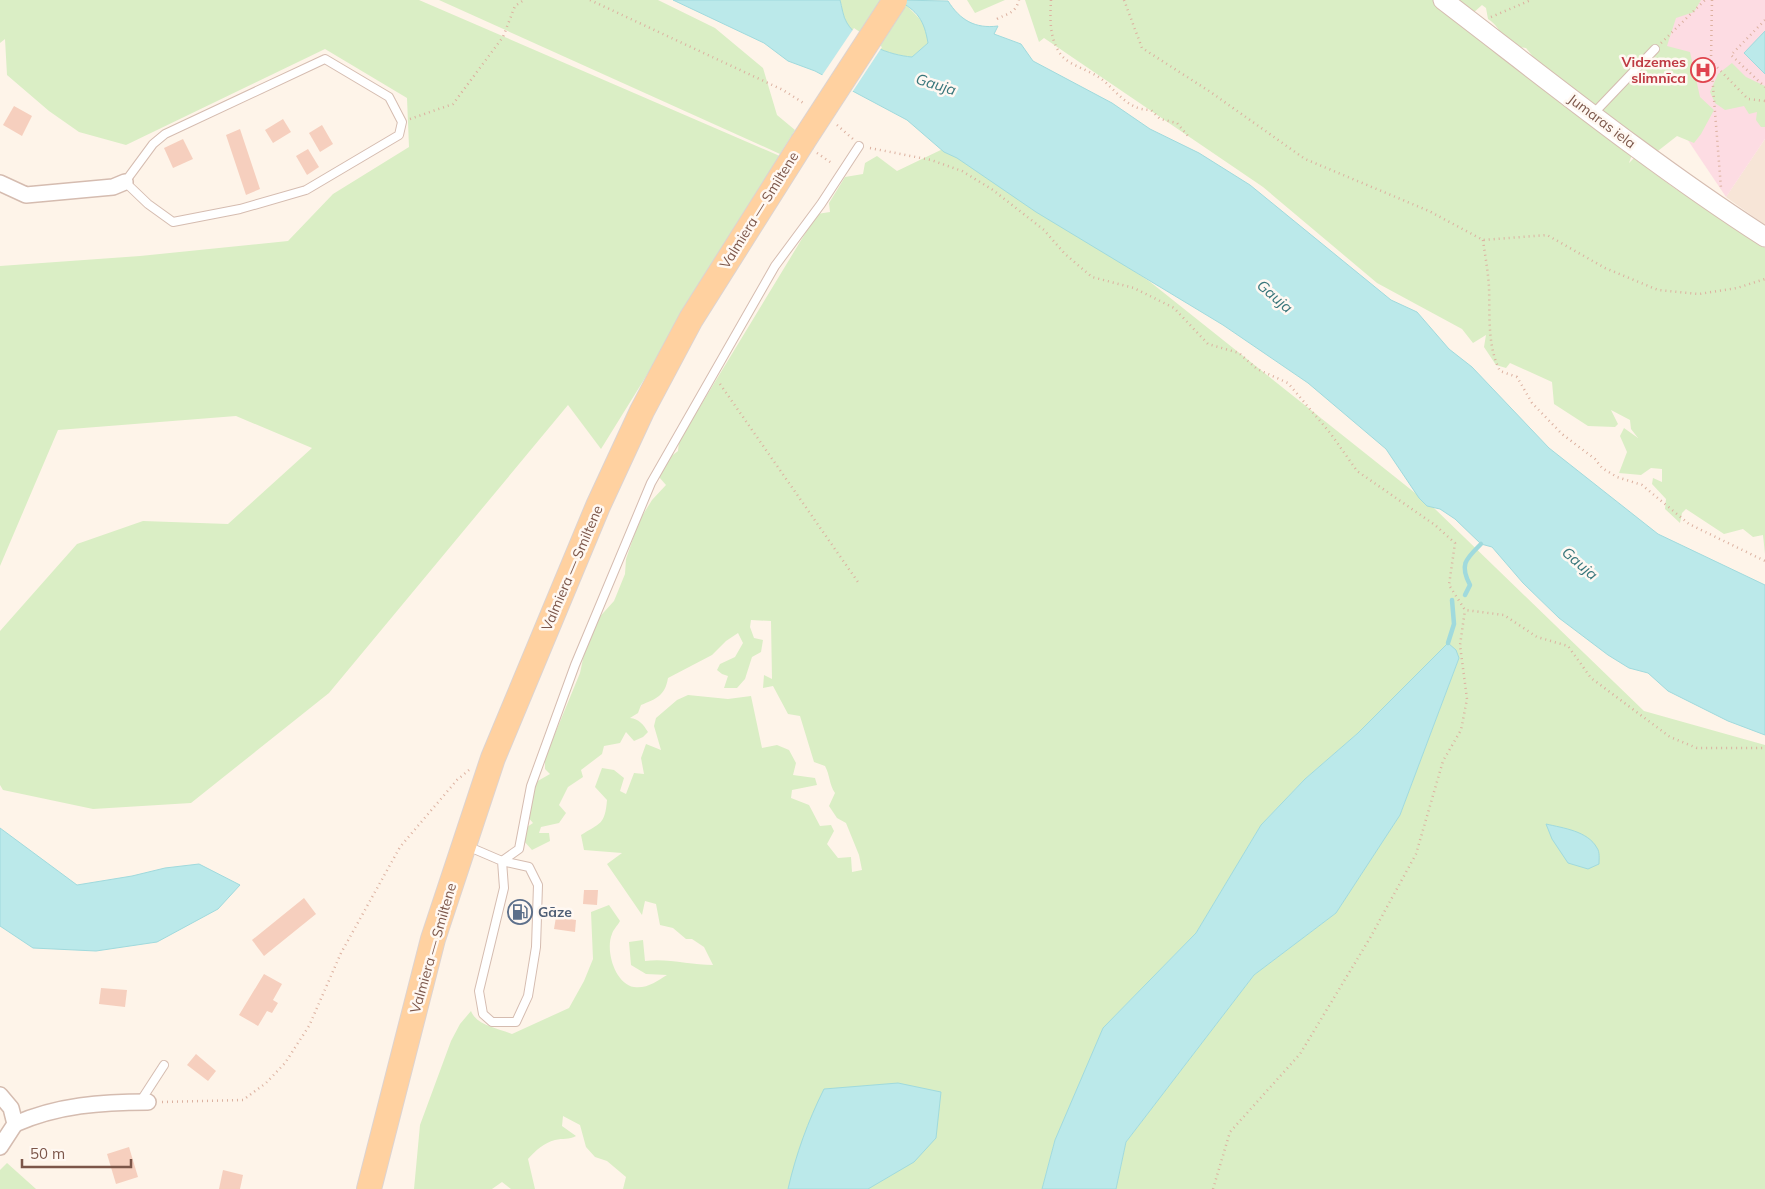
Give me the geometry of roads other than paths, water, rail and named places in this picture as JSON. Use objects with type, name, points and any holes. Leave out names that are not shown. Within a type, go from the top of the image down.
[{"type":"main road","name":"Valmiera — Smiltene","points":[[369,1189],[433,939],[463,844],[493,758],[598,506],[642,411],[691,319],[807,146],[895,0]]},
{"type":"street","name":"Jumaras iela","points":[[1444,0],[1723,210],[1765,237]]},
{"type":"street","points":[[0,183],[26,195],[113,187],[125,182]]},
{"type":"street","points":[[0,1095],[11,1108],[15,1124]]},
{"type":"street","points":[[0,1146],[15,1124],[34,1116],[73,1106],[144,1102]]},
{"type":"lane","points":[[1594,114],[1655,49]]},
{"type":"lane","points":[[325,59],[389,97],[402,122],[399,135],[306,190],[240,208],[173,222],[148,204],[125,182],[153,144],[165,134],[325,59]]},
{"type":"lane","points":[[502,861],[519,848],[532,786],[575,664],[650,483],[775,266],[859,146]]},
{"type":"lane","points":[[463,844],[502,861],[529,867],[538,885],[536,947],[528,996],[516,1022],[492,1022],[483,1014],[479,991],[504,888],[502,861]]},
{"type":"lane","points":[[144,1102],[164,1064]]},
{"type":"water","name":"Gauja","points":[[673,0],[840,0],[846,21],[859,37],[885,51],[912,57],[928,43],[926,35],[922,22],[915,12],[897,0],[948,1],[969,22],[982,26],[998,26],[994,34],[1021,44],[1033,61],[1112,103],[1150,129],[1199,153],[1250,185],[1391,300],[1417,312],[1449,349],[1472,367],[1549,448],[1658,534],[1765,585],[1765,735],[1728,721],[1668,691],[1648,673],[1629,668],[1608,655],[1559,618],[1523,583],[1492,547],[1481,544],[1455,519],[1440,509],[1427,506],[1419,498],[1386,449],[1308,383],[1223,325],[1036,212],[957,158],[944,152],[907,120],[815,71],[788,61],[764,43]]},
{"type":"water","points":[[1765,31],[1765,74],[1744,53]]},
{"type":"water","points":[[1448,643],[1456,650],[1459,658],[1400,815],[1336,913],[1254,975],[1126,1142],[1116,1189],[1042,1189],[1055,1140],[1103,1028],[1196,933],[1261,825],[1305,779],[1358,733]]},
{"type":"water","points":[[1546,824],[1575,831],[1588,838],[1598,850],[1599,864],[1588,869],[1568,863],[1552,839]]},
{"type":"water","points":[[0,828],[77,885],[132,876],[165,868],[199,864],[240,885],[218,909],[157,942],[96,951],[33,948],[0,926]]},
{"type":"water","points":[[898,1083],[941,1092],[936,1138],[914,1162],[868,1189],[788,1189],[803,1138],[824,1089]]},
{"type":"waterway","points":[[1465,595],[1470,585],[1465,572],[1466,562],[1481,544]]},
{"type":"waterway","points":[[1448,643],[1454,624],[1452,600]]},
{"type":"place","name":"Vidzemes slimnīca","points":[[1703,70]]},
{"type":"place","name":"Gāze","points":[[520,912]]}]
